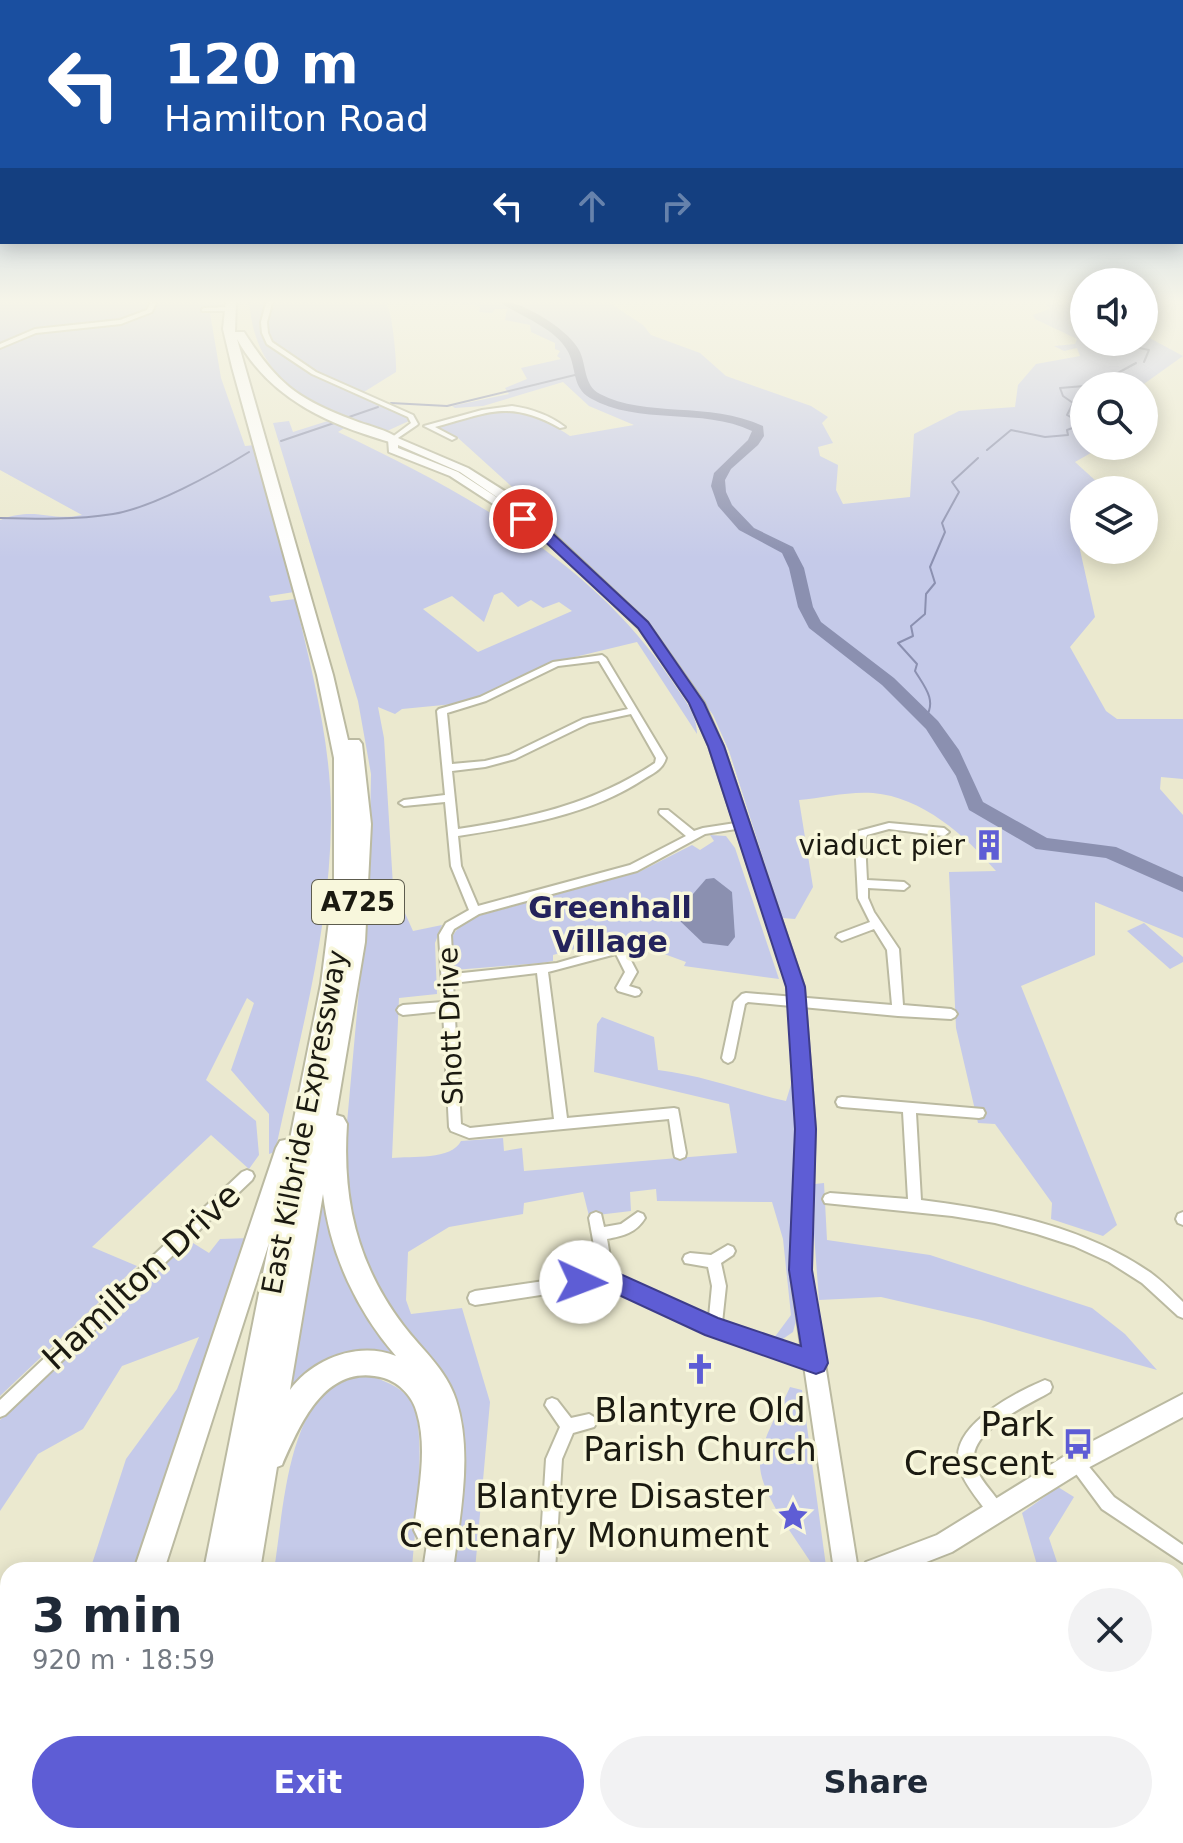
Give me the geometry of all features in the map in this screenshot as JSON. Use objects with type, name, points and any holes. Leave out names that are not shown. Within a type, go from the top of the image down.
[{"type":"highway","name":"East Kilbride Expressway","points":[[221,1562],[342,910],[346,827],[343,758],[325,675],[244,386]]},
{"type":"highway","name":"East Kilbride Expressway","points":[[246,1562],[348,981],[361,879],[359,774],[340,680],[255,386]]},
{"type":"highway","points":[[282,386],[342,420],[393,439]]},
{"type":"highway","name":"A725","points":[[348,981],[333,1142],[335,1211],[346,1254],[365,1294],[432,1378],[445,1408],[447,1468],[439,1562]]},
{"type":"highway","name":"A725","points":[[151,1562],[279,1179],[302,1087],[317,1054]]},
{"type":"highway","name":"A725","points":[[261,1478],[294,1408],[324,1375],[365,1363],[397,1368],[422,1391],[431,1413],[428,1562]]},
{"type":"main road","points":[[393,439],[393,450],[454,474],[545,534],[643,625],[697,703],[716,746],[796,987],[806,1129],[800,1270],[845,1562]]},
{"type":"main road","points":[[896,1562],[944,1544],[1076,1462],[1183,1405]]},
{"type":"street","points":[[343,386],[411,416],[415,424]]},
{"type":"street","points":[[429,427],[510,406],[537,411],[562,427]]},
{"type":"street","points":[[393,439],[415,424],[452,438]]},
{"type":"street","points":[[453,833],[505,825],[593,803],[653,770],[661,758],[602,658],[556,664],[483,699],[442,711],[447,768],[456,866],[475,911]]},
{"type":"street","points":[[447,768],[512,757],[586,721],[633,711]]},
{"type":"street","points":[[404,803],[450,798]]},
{"type":"street","points":[[664,812],[693,836]]},
{"type":"street","name":"Shott Drive","points":[[680,1153],[674,1113],[469,1133],[455,1127],[445,935],[450,926],[475,911],[633,868],[703,831],[742,825]]},
{"type":"street","points":[[898,1011],[893,949],[869,913],[862,884],[860,841],[863,833],[879,826],[930,826],[944,832]]},
{"type":"street","points":[[862,884],[890,890],[904,886]]},
{"type":"street","points":[[847,931],[877,924]]},
{"type":"street","points":[[446,979],[542,969],[647,941]]},
{"type":"street","points":[[620,950],[631,972],[622,988],[635,992]]},
{"type":"street","points":[[542,969],[561,1124]]},
{"type":"street","points":[[728,1058],[740,1002],[746,997],[898,1011],[935,1019],[951,1014]]},
{"type":"street","points":[[403,1010],[447,1006]]},
{"type":"street","points":[[842,1102],[865,1110],[909,1109],[970,1117]]},
{"type":"street","points":[[909,1109],[915,1203]]},
{"type":"street","name":"Hamilton Drive","points":[[0,1410],[247,1176]]},
{"type":"street","points":[[830,1199],[915,1203],[982,1214],[1076,1243],[1146,1277],[1183,1311]]},
{"type":"street","points":[[596,1218],[607,1278]]},
{"type":"street","points":[[600,1234],[624,1230],[638,1218]]},
{"type":"street","points":[[690,1259],[713,1261],[728,1251]]},
{"type":"street","points":[[713,1261],[721,1287],[714,1327]]},
{"type":"street","points":[[475,1298],[607,1278],[714,1327],[816,1363]]},
{"type":"street","points":[[996,1511],[967,1467],[966,1447],[972,1432],[1045,1387]]},
{"type":"street","points":[[552,1405],[568,1426]]},
{"type":"street","points":[[568,1426],[589,1422]]},
{"type":"street","points":[[547,1562],[552,1473],[568,1426]]},
{"type":"street","points":[[1076,1462],[1108,1503],[1183,1555]]},
{"type":"shaded area","points":[[0,386],[224,386],[245,446],[255,445],[294,592],[269,596],[271,602],[295,599],[325,737],[331,821],[319,946],[275,1152],[269,1154],[269,1114],[231,1070],[254,1003],[247,998],[206,1080],[256,1121],[259,1155],[249,1169],[211,1135],[92,1247],[137,1266],[0,1396],[0,520],[24,514],[82,515],[0,470]]},
{"type":"shaded area","points":[[292,386],[373,386],[359,395],[411,420],[387,431],[336,412]]},
{"type":"shaded area","points":[[510,386],[550,386],[483,406],[452,406],[509,394],[505,388]]},
{"type":"shaded area","points":[[567,386],[754,386],[811,406],[828,417],[822,423],[833,443],[818,447],[820,456],[838,465],[836,490],[843,504],[910,497],[914,434],[959,411],[1015,407],[1018,386],[1070,386],[1070,460],[1078,460],[1075,462],[1090,476],[1070,476],[1070,564],[1083,564],[1095,617],[1070,647],[1106,711],[1117,719],[1183,719],[1183,779],[1161,777],[1160,789],[1183,815],[1183,938],[1095,902],[1095,955],[1021,986],[1117,1225],[1103,1236],[1051,1219],[1052,1203],[995,1124],[978,1123],[956,1028],[949,872],[996,871],[942,820],[909,802],[873,793],[799,800],[813,887],[795,919],[782,918],[729,751],[713,715],[654,630],[525,506],[521,495],[457,437],[438,427],[506,411],[533,416],[570,436],[634,425],[589,406]]},
{"type":"shaded area","points":[[334,419],[349,425],[338,432],[478,505],[565,565],[604,600],[640,639],[685,700],[696,726],[697,734],[637,642],[554,662],[464,703],[402,709],[395,714],[378,707],[384,738],[394,902],[400,902],[413,931],[442,925],[435,943],[437,994],[399,998],[392,1158],[440,1154],[456,1147],[461,1141],[503,1138],[504,1151],[522,1148],[524,1171],[737,1153],[729,1104],[594,1072],[597,1024],[602,1017],[654,1037],[658,1070],[706,1079],[786,1101],[793,1078],[796,1125],[792,1266],[798,1313],[793,1332],[777,1343],[774,1338],[791,1315],[783,1239],[772,1202],[657,1201],[656,1189],[630,1192],[631,1211],[589,1216],[583,1192],[524,1203],[523,1214],[449,1227],[408,1252],[406,1300],[411,1314],[462,1308],[490,1402],[476,1562],[451,1562],[458,1413],[449,1383],[379,1292],[348,1216],[345,1145],[369,879],[371,774],[358,701],[273,423],[289,421],[293,432]],"holes":[[[502,592],[518,607],[531,600],[543,608],[559,602],[572,611],[478,652],[423,609],[452,596],[484,622],[494,595]]]},
{"type":"shaded area","points":[[710,835],[726,836],[735,848],[779,979],[684,966],[686,962],[656,951],[647,936],[582,955],[578,948],[553,955],[553,961],[542,963],[454,970],[451,945],[454,933],[474,917],[639,872],[692,845],[700,850],[714,841]]},
{"type":"shaded area","points":[[714,878],[732,892],[735,937],[728,946],[703,943],[679,920],[680,909],[706,879]]},
{"type":"shaded area","points":[[1144,923],[1183,957],[1183,962],[1170,969],[1127,931]]},
{"type":"shaded area","points":[[824,1183],[827,1240],[930,1255],[1092,1308],[1125,1334],[1157,1370],[981,1320],[881,1297],[819,1300],[814,1234],[815,1184]]},
{"type":"shaded area","points":[[322,1193],[345,1277],[404,1354],[299,1393],[287,1390]]},
{"type":"shaded area","points":[[250,1238],[160,1503],[136,1562],[93,1562],[126,1459],[177,1389],[199,1337],[122,1366],[83,1429],[38,1454],[0,1511],[0,1420],[179,1246],[193,1243],[209,1253],[220,1239]]},
{"type":"shaded area","points":[[371,1376],[394,1386],[412,1403],[417,1417],[420,1459],[413,1562],[275,1562],[289,1472],[304,1424],[315,1404],[330,1387],[349,1378]]},
{"type":"shaded area","points":[[790,1387],[802,1390],[825,1562],[810,1562],[765,1487],[760,1462],[772,1424]]},
{"type":"shaded area","points":[[1058,1487],[1074,1497],[1049,1538],[1057,1562],[1036,1562],[1022,1513]]},
{"type":"waterway","points":[[391,403],[447,406],[529,386]]},
{"type":"waterway","points":[[585,386],[596,397],[615,404],[721,415],[759,429],[753,443],[721,473],[718,486],[725,506],[744,527],[778,542],[788,550],[797,568],[809,616],[815,625],[888,682],[932,725],[965,776],[975,806],[1043,844],[1109,852],[1183,885]]},
{"type":"waterway","points":[[1070,387],[1060,388],[1063,396],[1070,401]]},
{"type":"waterway","points":[[349,417],[378,407]]},
{"type":"waterway","points":[[1070,409],[1067,415],[1070,417]]},
{"type":"waterway","points":[[281,441],[337,422]]},
{"type":"waterway","points":[[987,450],[1011,430],[1045,437],[1068,435],[1067,430],[1070,429]]},
{"type":"waterway","points":[[0,518],[71,518],[129,510],[183,489],[249,452]]},
{"type":"waterway","points":[[926,717],[930,699],[915,671],[917,664],[898,643],[913,636],[911,626],[925,614],[926,594],[935,583],[930,567],[945,532],[942,523],[959,492],[952,482],[978,458]]},
{"type":"place","name":"viaduct pier","points":[[989,845]]},
{"type":"place","name":"Blantyre Old Parish Church","points":[[700,1369]]},
{"type":"place","name":"Park Crescent","points":[[1078,1444]]},
{"type":"place","name":"Blantyre Disaster Centenary Monument","points":[[793,1516]]},
{"type":"district","name":"Greenhall Village","points":[[610,925]]},
{"type":"route","points":[[523,519],[545,534],[643,625],[697,703],[716,746],[766,905],[796,987],[806,1129],[800,1270],[816,1363],[714,1327],[607,1278],[581,1282]]}]
